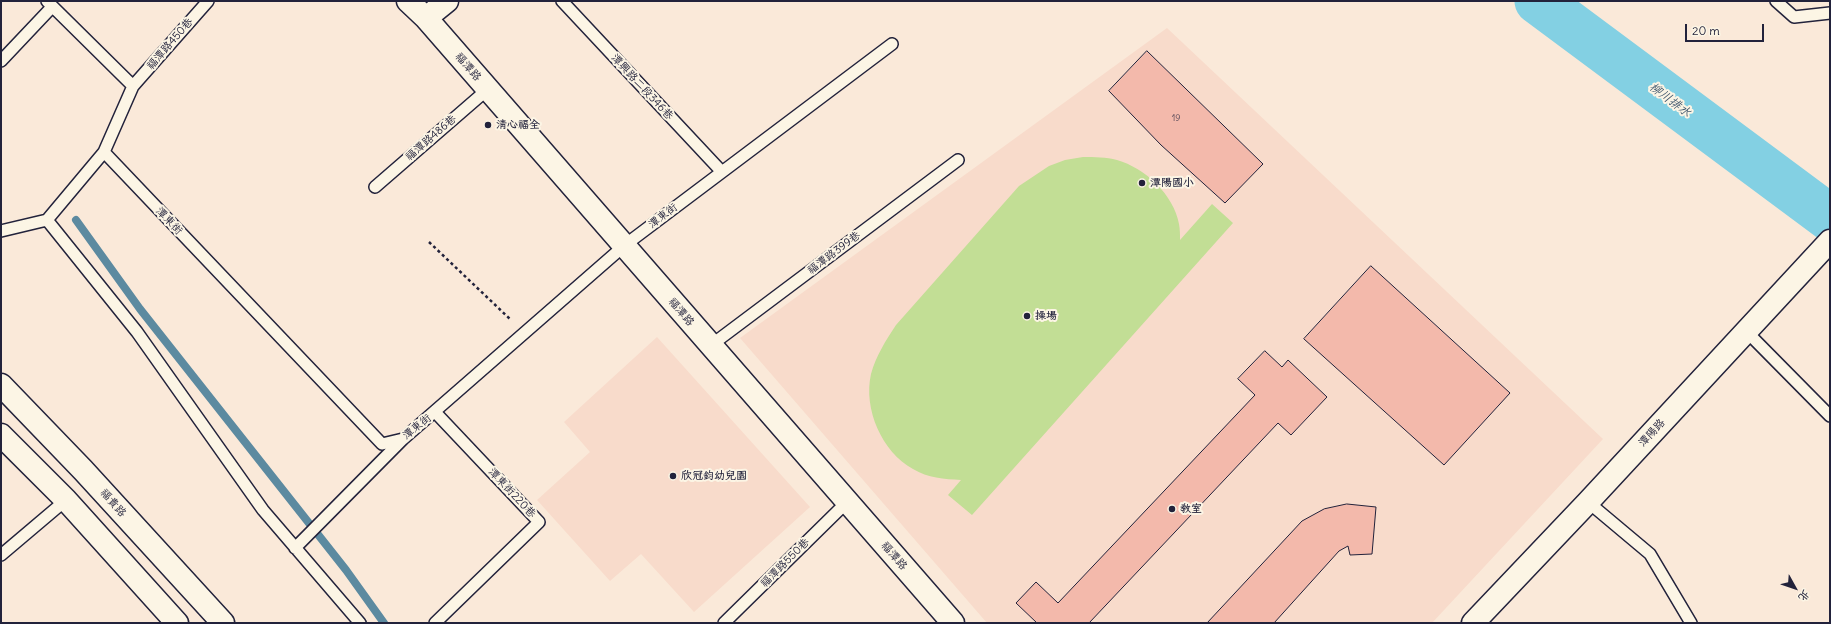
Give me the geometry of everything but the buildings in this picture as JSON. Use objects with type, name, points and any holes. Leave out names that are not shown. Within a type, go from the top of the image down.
[{"type":"street","name":"福潭路","points":[[408,1],[426,18],[625,245],[710,346],[953,623]]},
{"type":"street","points":[[426,18],[447,1]]},
{"type":"street","name":"潭陽路","points":[[1473,623],[1588,502],[1830,241]]},
{"type":"street","name":"福貴路","points":[[1,385],[83,470],[223,623]]},
{"type":"street","points":[[1,435],[66,500],[177,623]]},
{"type":"lane","name":"福潭路450巷","points":[[133,86],[208,1]]},
{"type":"lane","name":"潭興路二段346巷","points":[[562,1],[722,172]]},
{"type":"lane","points":[[1776,1],[1794,17],[1830,13]]},
{"type":"lane","points":[[1,61],[49,4],[133,86],[104,152],[47,220],[1,231]]},
{"type":"lane","name":"潭東街","points":[[104,152],[382,444],[403,439],[625,245],[892,44]]},
{"type":"lane","name":"福潭路486巷","points":[[375,187],[488,89]]},
{"type":"lane","name":"福潭路399巷","points":[[710,346],[958,160]]},
{"type":"lane","points":[[47,220],[137,332],[263,510],[360,623]]},
{"type":"lane","points":[[1746,331],[1830,416]]},
{"type":"lane","name":"潭東街220巷","points":[[435,412],[539,522],[435,623]]},
{"type":"lane","points":[[295,548],[403,439]]},
{"type":"lane","points":[[1,555],[66,500]]},
{"type":"lane","name":"福潭路550巷","points":[[724,623],[847,502]]},
{"type":"lane","points":[[1588,502],[1650,554],[1691,623]]},
{"type":"path","points":[[429,242],[524,333]]},
{"type":"shaded area","name":"潭陽國小","points":[[1167,28],[1603,439],[1432,623],[987,623],[740,338]]},
{"type":"shaded area","name":"欣冠鈞幼兒園","points":[[657,337],[810,507],[694,612],[641,554],[610,581],[537,500],[590,452],[564,422]]},
{"type":"green space","points":[[1083,157],[1117,160],[1138,169],[1148,176],[1165,193],[1176,213],[1180,230],[1180,240],[1212,204],[1233,223],[972,515],[948,495],[961,480],[936,478],[913,469],[892,452],[884,441],[877,428],[870,401],[869,387],[873,367],[885,342],[896,325],[1019,186],[1049,166],[1065,160]]},
{"type":"waterway","name":"柳川排水","points":[[1538,1],[1830,218]]},
{"type":"waterway","points":[[76,220],[140,309],[346,570],[384,623]]},
{"type":"place","name":"清心福全","points":[[488,125]]},
{"type":"place","name":"潭陽國小","points":[[1142,183]]},
{"type":"place","name":"操場","points":[[1027,316]]},
{"type":"place","name":"欣冠鈞幼兒園","points":[[673,476]]},
{"type":"place","name":"教室","points":[[1172,509]]}]
